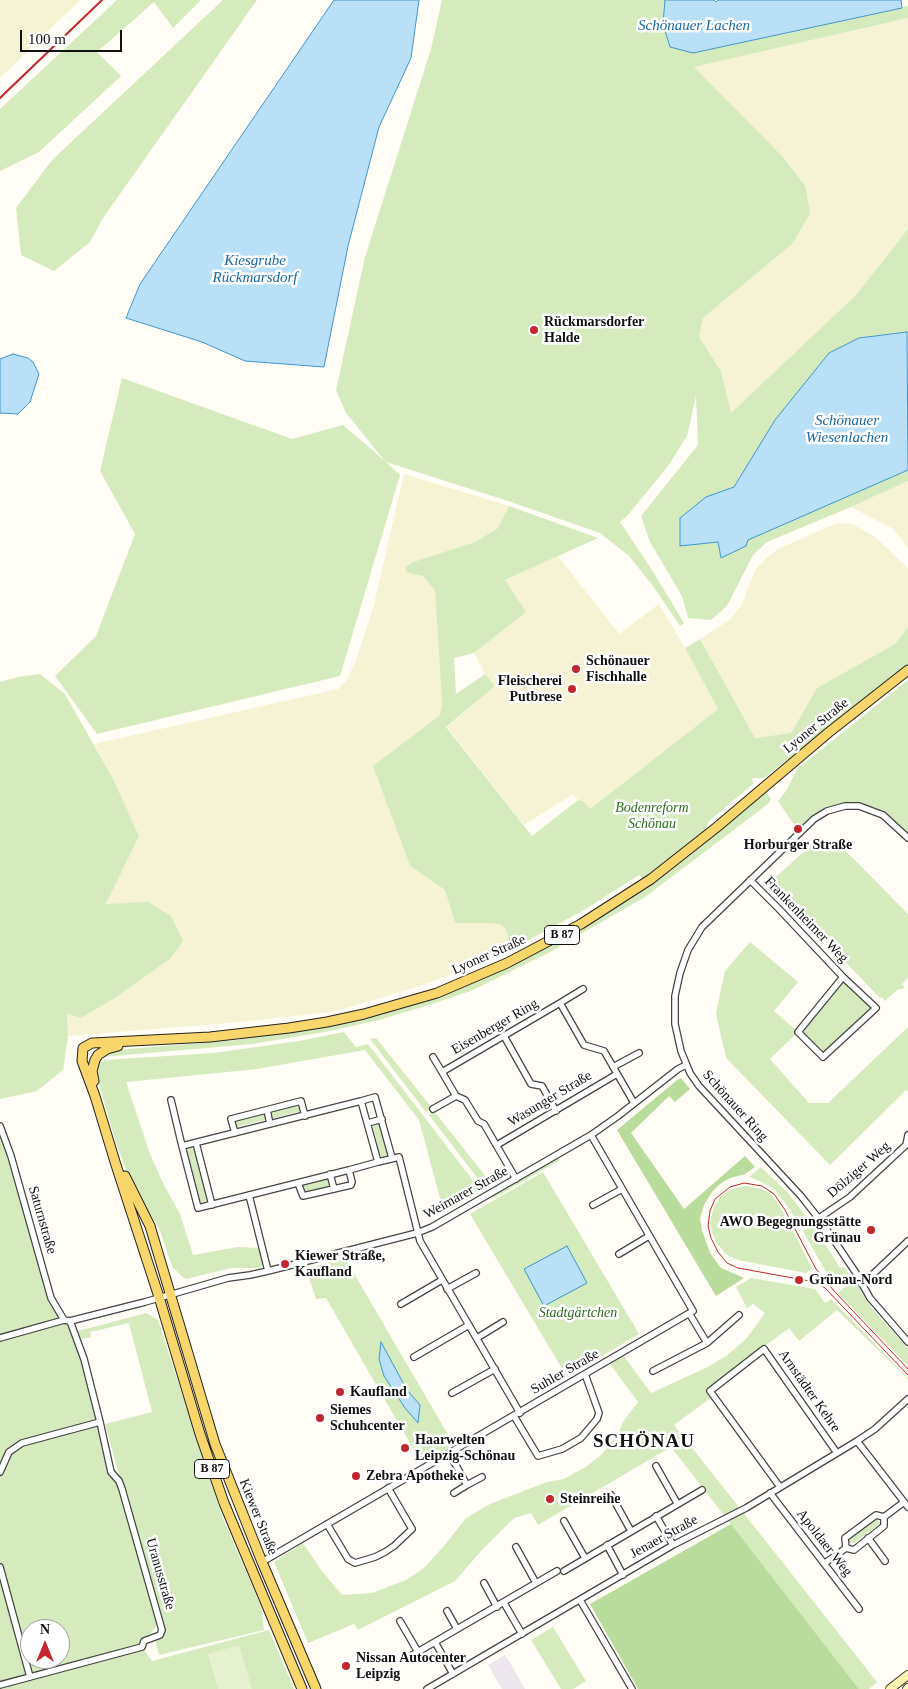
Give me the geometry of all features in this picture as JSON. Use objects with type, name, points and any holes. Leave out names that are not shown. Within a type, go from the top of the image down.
[{"type":"main road","name":"Lyoner Straße","points":[[95,1096],[82,1061],[84,1048],[92,1044],[210,1037],[290,1028],[364,1014],[437,992],[515,960],[581,924],[651,879],[717,827],[828,733],[908,670]]},
{"type":"main road","name":"Lyoner Straße","points":[[95,1096],[92,1072],[98,1056],[108,1048],[143,1042]]},
{"type":"main road","name":"Kiewer Straße","points":[[95,1096],[200,1434],[224,1503],[302,1689]]},
{"type":"main road","name":"Kiewer Straße","points":[[110,1144],[128,1185],[150,1226],[214,1444],[316,1689]]},
{"type":"main road","points":[[890,1689],[908,1675]]},
{"type":"street","name":"Schönauer Ring","points":[[908,838],[883,815],[859,806],[845,806],[827,811],[814,819],[702,927],[688,950],[675,996],[675,1024],[681,1051],[686,1065],[699,1086],[819,1218],[880,1310],[908,1342]]},
{"type":"street","name":"Frankenheimer Weg","points":[[750,880],[843,977],[876,1008],[823,1057],[798,1032],[843,977]]},
{"type":"street","name":"Eisenberger Ring","points":[[442,1072],[583,989]]},
{"type":"street","name":"Eisenberger Ring","points":[[560,1003],[584,1045],[604,1051],[634,1103]]},
{"type":"street","points":[[504,1036],[531,1084],[542,1086],[556,1111]]},
{"type":"street","points":[[613,1067],[639,1053]]},
{"type":"street","name":"Eisenberger Ring","points":[[434,1057],[456,1096],[465,1100],[478,1121],[484,1124],[516,1179]]},
{"type":"street","name":"Weimarer Straße","points":[[171,1294],[228,1278],[268,1271],[418,1233],[432,1227],[591,1135],[678,1069],[686,1065]]},
{"type":"street","name":"Wasunger Straße","points":[[496,1145],[617,1074]]},
{"type":"street","points":[[433,1109],[456,1096]]},
{"type":"street","points":[[182,1146],[376,1097],[392,1158]]},
{"type":"street","points":[[171,1100],[198,1208],[399,1157],[420,1241],[495,1369],[538,1456],[562,1449],[581,1438],[597,1420],[599,1413],[585,1374]]},
{"type":"street","points":[[235,1133],[231,1119],[301,1101],[305,1116]]},
{"type":"street","points":[[362,1101],[378,1162]]},
{"type":"street","points":[[266,1110],[270,1124]]},
{"type":"street","points":[[368,1123],[382,1119]]},
{"type":"street","name":"Saturnstraße","points":[[0,1126],[11,1156],[51,1298],[67,1320]]},
{"type":"street","points":[[591,1135],[707,1343]]},
{"type":"street","name":"Dölziger Weg","points":[[819,1218],[850,1197],[906,1144],[908,1135]]},
{"type":"street","points":[[196,1143],[212,1204]]},
{"type":"street","points":[[298,1183],[300,1193],[303,1196],[334,1189],[351,1184],[349,1170]]},
{"type":"street","points":[[330,1174],[334,1189]]},
{"type":"street","points":[[593,1204],[622,1189]]},
{"type":"street","points":[[249,1195],[268,1271]]},
{"type":"street","points":[[619,1254],[649,1236]]},
{"type":"street","points":[[861,1283],[908,1241]]},
{"type":"street","points":[[448,1289],[476,1273]]},
{"type":"street","points":[[401,1304],[442,1280]]},
{"type":"street","points":[[0,1338],[171,1294]]},
{"type":"street","name":"Suhler Straße","points":[[262,1562],[691,1312]]},
{"type":"street","points":[[653,1371],[707,1343],[739,1315]]},
{"type":"street","name":"Uranusstraße","points":[[30,1677],[142,1647],[144,1641],[160,1635],[162,1630],[122,1489],[119,1481],[111,1472],[84,1359],[67,1320]]},
{"type":"street","points":[[476,1338],[503,1322]]},
{"type":"street","points":[[414,1357],[469,1325]]},
{"type":"street","name":"Arnstädter Kehre","points":[[780,1487],[710,1391],[764,1349],[838,1453]]},
{"type":"street","points":[[452,1393],[495,1369]]},
{"type":"street","name":"Jenaer Straße","points":[[427,1689],[672,1545],[770,1494],[875,1429],[908,1399]]},
{"type":"street","points":[[0,1472],[8,1452],[22,1443],[100,1422]]},
{"type":"street","points":[[846,1548],[845,1538],[876,1515],[884,1517],[906,1505],[857,1441]]},
{"type":"street","points":[[449,1453],[467,1485]]},
{"type":"street","points":[[656,1466],[677,1503]]},
{"type":"street","points":[[454,1493],[482,1477]]},
{"type":"street","points":[[327,1524],[348,1559],[355,1562],[375,1557],[385,1552],[412,1529],[388,1488]]},
{"type":"street","points":[[409,1657],[702,1490]]},
{"type":"street","name":"Apoldaer Weg","points":[[770,1494],[859,1609]]},
{"type":"street","points":[[610,1495],[631,1531]]},
{"type":"street","points":[[656,1516],[672,1545]]},
{"type":"street","points":[[846,1548],[854,1550],[884,1526],[884,1517]]},
{"type":"street","points":[[564,1521],[585,1558]]},
{"type":"street","points":[[868,1538],[885,1561]]},
{"type":"street","points":[[607,1545],[623,1575]]},
{"type":"street","points":[[516,1547],[536,1583]]},
{"type":"street","points":[[825,1564],[846,1548]]},
{"type":"street","points":[[0,1567],[30,1677],[0,1685]]},
{"type":"street","points":[[484,1584],[497,1607]]},
{"type":"street","points":[[580,1600],[632,1689]]},
{"type":"street","points":[[504,1603],[522,1634]]},
{"type":"street","points":[[447,1611],[457,1629]]},
{"type":"street","points":[[400,1621],[418,1652]]},
{"type":"street","points":[[436,1642],[453,1674]]},
{"type":"shaded area","points":[[0,0],[80,0],[0,78]]},
{"type":"shaded area","points":[[908,18],[908,229],[855,296],[731,414],[721,371],[699,337],[703,318],[792,244],[810,214],[806,187],[784,158],[693,67]]},
{"type":"shaded area","points":[[404,474],[509,506],[498,528],[475,542],[413,562],[408,573],[423,576],[435,591],[442,703],[440,715],[373,766],[410,866],[445,890],[455,923],[491,923],[501,925],[506,929],[507,943],[499,947],[499,956],[414,988],[332,1012],[229,1023],[68,1036],[67,1014],[81,1018],[115,998],[170,959],[106,905],[138,836],[112,777],[94,744],[338,689],[346,681],[355,663],[373,608]]},
{"type":"shaded area","points":[[908,481],[908,548],[893,529],[851,507]]},
{"type":"shaded area","points":[[837,523],[852,524],[874,536],[908,568],[908,627],[895,644],[817,688],[791,733],[755,738],[700,639],[729,620],[741,606],[756,569],[766,558],[778,549]]},
{"type":"shaded area","points":[[558,556],[619,634],[659,604],[718,709],[590,809],[573,794],[524,825],[447,727],[495,686],[485,674],[474,653],[525,612],[504,581]]},
{"type":"shaded area","points":[[505,1655],[525,1689],[502,1689],[488,1665]]},
{"type":"green space","points":[[117,0],[201,0],[173,28],[154,2],[97,52],[121,76],[39,152],[0,171],[0,109]]},
{"type":"green space","points":[[223,0],[257,0],[103,218],[90,242],[54,271],[21,255],[16,208],[52,160]]},
{"type":"green space","points":[[442,0],[665,0],[663,24],[693,53],[908,6],[908,18],[694,67],[784,158],[806,187],[810,214],[792,244],[703,318],[699,337],[721,371],[731,413],[855,296],[908,229],[908,334],[907,332],[829,353],[775,420],[734,487],[706,497],[680,545],[718,542],[721,558],[746,546],[747,540],[908,470],[908,481],[767,542],[753,555],[727,606],[711,620],[688,618],[682,596],[650,542],[641,516],[698,445],[696,396],[687,436],[668,466],[620,522],[684,623],[680,626],[653,586],[629,556],[600,533],[386,462],[400,475],[340,676],[97,734],[55,676],[96,636],[135,534],[100,471],[122,378],[292,439],[343,425],[385,461],[346,413],[336,390],[365,257],[431,49]]},
{"type":"green space","name":"Bodenreform Schönau","points":[[509,506],[598,538],[505,580],[526,612],[474,653],[454,658],[456,694],[485,674],[495,686],[446,727],[532,836],[578,800],[583,801],[590,809],[718,709],[685,648],[700,639],[755,738],[791,733],[817,688],[895,644],[908,627],[908,665],[764,778],[752,778],[753,784],[709,821],[705,831],[643,879],[639,875],[584,910],[499,956],[499,947],[507,942],[506,929],[501,925],[491,923],[455,923],[445,890],[410,866],[373,766],[440,715],[442,703],[435,591],[423,576],[408,573],[405,568],[413,562],[475,542],[498,528]]},
{"type":"green space","points":[[40,674],[65,694],[112,777],[139,836],[106,904],[148,902],[171,916],[183,941],[170,959],[115,998],[81,1018],[67,1014],[68,1036],[63,1070],[37,1091],[0,1099],[0,682],[17,677]]},
{"type":"green space","points":[[908,680],[908,833],[885,813],[859,803],[843,803],[825,807],[811,816],[797,829],[778,801],[786,791],[797,769]]},
{"type":"green space","points":[[765,791],[771,799],[768,804],[645,897],[548,953],[473,990],[379,1020],[325,1032],[252,1044],[103,1057],[115,1050],[237,1040],[318,1027],[505,969],[574,933],[653,882],[711,837]]},
{"type":"green space","points":[[816,841],[836,841],[908,914],[908,978],[902,984],[905,988],[897,990],[885,1001],[769,883]]},
{"type":"green space","points":[[750,942],[798,982],[774,1011],[798,1032],[770,1059],[809,1103],[828,1103],[908,1027],[908,1091],[906,1090],[830,1165],[726,1058],[716,1013],[725,971]]},
{"type":"green space","points":[[843,977],[876,1008],[823,1057],[798,1032]]},
{"type":"green space","points":[[344,1032],[356,1047],[368,1044],[479,1190],[476,1194],[444,1213],[419,1120],[365,1050],[257,1069],[126,1082],[150,1154],[180,1214],[193,1255],[238,1247],[259,1248],[263,1265],[259,1268],[231,1268],[186,1279],[181,1276],[173,1269],[159,1228],[134,1189],[127,1172],[116,1143],[97,1077],[98,1062],[103,1062],[104,1060],[214,1053],[299,1041]]},
{"type":"green space","points":[[376,1038],[432,1108],[426,1112],[370,1039]]},
{"type":"green space","points":[[681,1078],[690,1089],[675,1102],[669,1096],[631,1133],[684,1209],[745,1156],[755,1167],[745,1174],[730,1178],[720,1184],[712,1192],[704,1205],[700,1218],[710,1253],[721,1268],[744,1278],[716,1296],[617,1130]]},
{"type":"green space","points":[[300,1104],[302,1111],[272,1117],[271,1111]]},
{"type":"green space","points":[[434,1111],[490,1182],[485,1185],[482,1184],[429,1115]]},
{"type":"green space","points":[[264,1113],[265,1120],[236,1127],[236,1119]]},
{"type":"green space","points":[[380,1123],[389,1155],[383,1157],[380,1155],[373,1127]]},
{"type":"green space","points":[[0,1129],[51,1298],[64,1320],[70,1321],[84,1359],[111,1472],[120,1478],[105,1424],[152,1412],[129,1323],[90,1332],[91,1337],[81,1339],[78,1331],[146,1313],[158,1320],[222,1516],[261,1606],[264,1630],[159,1655],[155,1639],[163,1635],[164,1629],[160,1620],[142,1647],[152,1661],[269,1630],[294,1689],[0,1689]],"holes":[[[127,1491],[158,1611],[123,1492]]]},
{"type":"green space","points":[[191,1148],[194,1149],[207,1200],[201,1203],[199,1203],[186,1151]]},
{"type":"green space","points":[[558,1157],[560,1160],[494,1198],[492,1196]]},
{"type":"green space","points":[[761,1167],[788,1193],[808,1219],[798,1226],[791,1211],[775,1190],[749,1177]]},
{"type":"green space","name":"Stadtgärtchen","points":[[543,1172],[639,1334],[567,1377],[470,1214]]},
{"type":"green space","points":[[329,1180],[330,1187],[304,1193],[303,1186]]},
{"type":"green space","points":[[746,1186],[762,1189],[772,1195],[779,1205],[812,1268],[806,1273],[738,1260],[727,1255],[716,1242],[710,1222],[714,1207],[720,1197],[729,1190]]},
{"type":"green space","points":[[813,1224],[840,1268],[844,1267],[850,1275],[838,1287],[826,1272],[803,1231]]},
{"type":"green space","points":[[345,1258],[454,1445],[422,1464],[326,1298],[316,1299],[306,1269]]},
{"type":"green space","points":[[751,1278],[815,1289],[825,1303],[831,1299],[908,1378],[908,1381],[837,1310],[799,1341],[789,1328],[706,1390],[712,1397],[674,1425],[877,1682],[869,1689],[859,1689],[671,1447],[538,1525],[531,1513],[514,1518],[481,1551],[455,1581],[358,1630],[354,1624],[308,1643],[274,1562],[303,1543],[321,1570],[342,1595],[372,1593],[406,1580],[424,1568],[466,1518],[490,1504],[547,1482],[564,1479],[587,1466],[601,1455],[618,1434],[623,1422],[638,1402],[610,1364],[623,1355],[651,1393],[708,1367],[726,1356],[746,1339],[765,1313],[753,1304],[747,1308],[736,1287]]},
{"type":"green space","points":[[855,1278],[862,1289],[860,1291],[874,1311],[908,1348],[908,1366],[838,1293]]},
{"type":"green space","points":[[876,1518],[879,1522],[878,1525],[854,1543],[848,1543],[848,1538]]},
{"type":"green space","points":[[731,1524],[859,1689],[638,1689],[590,1604]]},
{"type":"green space","points":[[553,1627],[586,1681],[573,1689],[561,1689],[531,1640]]},
{"type":"green space","points":[[239,1645],[252,1689],[218,1689],[208,1654]]},
{"type":"water","name":"Kiesgrube Rückmarsdorf","points":[[334,0],[419,0],[411,58],[379,127],[348,246],[324,367],[245,361],[202,342],[126,318],[140,284]]},
{"type":"water","name":"Schönauer Lachen","points":[[665,0],[714,0],[716,2],[718,0],[901,0],[902,8],[693,53],[670,47],[663,24]]},
{"type":"water","name":"Schönauer Wiesenlachen","points":[[907,332],[908,470],[748,540],[746,546],[721,558],[718,542],[680,546],[680,518],[706,497],[734,487],[775,420],[829,353],[859,338]]},
{"type":"water","points":[[13,354],[28,358],[33,362],[39,374],[30,402],[18,414],[0,413],[0,359]]},
{"type":"water","points":[[567,1246],[587,1283],[544,1306],[524,1269]]},
{"type":"water","points":[[381,1342],[407,1390],[420,1405],[418,1423],[405,1408],[384,1376],[379,1359]]},
{"type":"tram line","points":[[908,1369],[835,1292],[816,1269],[785,1210],[774,1194],[762,1186],[744,1183],[730,1187],[715,1199],[710,1211],[708,1226],[711,1238],[718,1252],[727,1263],[738,1268],[815,1282],[825,1288],[908,1375]]},
{"type":"railway","points":[[0,98],[102,0]]},
{"type":"place","name":"Rückmarsdorfer Halde","points":[[534,330]]},
{"type":"place","name":"Schönauer Fischhalle","points":[[576,669]]},
{"type":"place","name":"Fleischerei Putbrese","points":[[572,689]]},
{"type":"place","name":"Horburger Straße","points":[[798,829]]},
{"type":"place","name":"AWO Begegnungsstätte Grünau","points":[[871,1230]]},
{"type":"place","name":"Kiewer Straße, Kaufland","points":[[285,1264]]},
{"type":"place","name":"Grünau-Nord","points":[[799,1280]]},
{"type":"place","name":"Kaufland","points":[[340,1392]]},
{"type":"place","name":"Siemes Schuhcenter","points":[[320,1418]]},
{"type":"place","name":"Haarwelten Leipzig-Schönau","points":[[405,1448]]},
{"type":"place","name":"Zebra Apotheke","points":[[356,1476]]},
{"type":"place","name":"Steinreihe","points":[[550,1499]]},
{"type":"place","name":"Nissan Autocenter Leipzig","points":[[346,1666]]},
{"type":"district","name":"SCHÖNAU","points":[[644,1442]]}]
